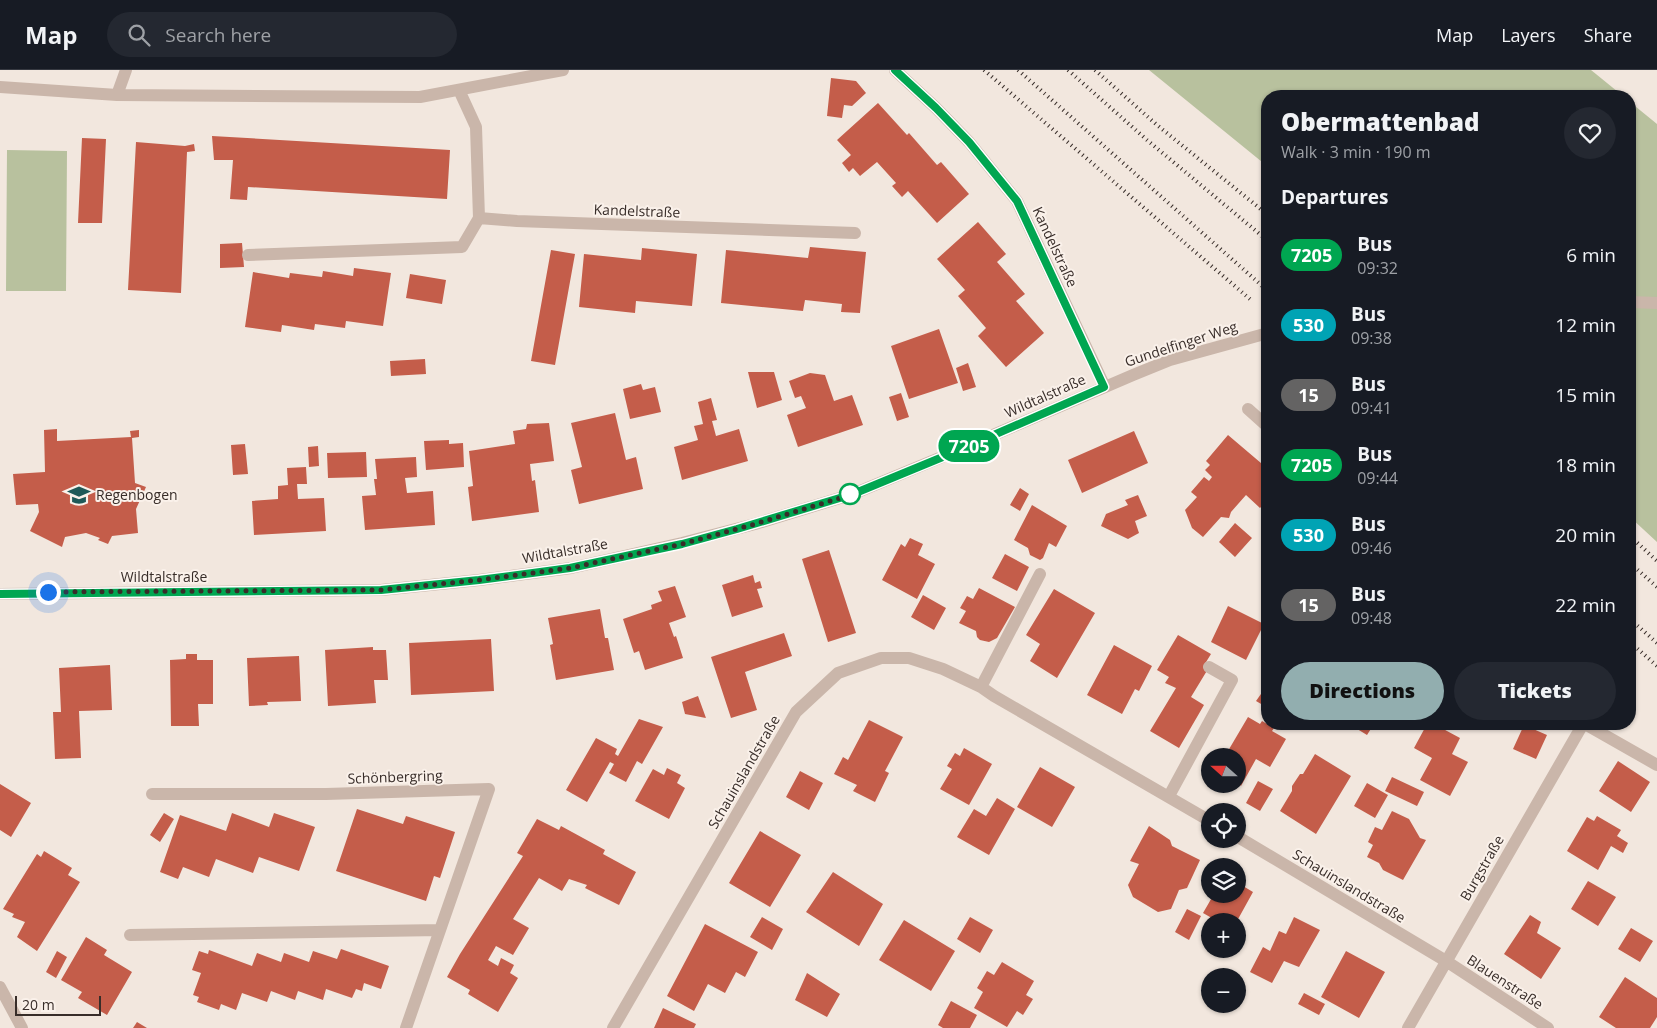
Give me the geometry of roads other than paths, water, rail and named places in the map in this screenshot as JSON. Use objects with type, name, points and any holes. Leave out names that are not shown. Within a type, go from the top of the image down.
[{"type":"street","points":[[118,95],[126,70]]},
{"type":"street","points":[[0,88],[118,95],[420,98],[563,70]]},
{"type":"street","name":"Kandelstraße","points":[[896,70],[969,142],[1017,201],[1104,387]]},
{"type":"street","points":[[248,255],[462,247],[479,218],[476,127],[459,90]]},
{"type":"street","name":"Kandelstraße","points":[[479,218],[855,233]]},
{"type":"street","points":[[1636,302],[1657,303]]},
{"type":"street","name":"Gundelfinger Weg","points":[[1104,387],[1170,360],[1261,335]]},
{"type":"street","name":"Wildtalstraße","points":[[0,594],[381,590],[570,568],[682,544],[746,527],[853,494],[1104,387]]},
{"type":"street","points":[[1248,409],[1261,421]]},
{"type":"street","points":[[982,687],[1040,574]]},
{"type":"street","name":"Schauinslandstraße","points":[[613,1028],[796,712],[838,673],[881,658],[910,658],[943,669],[982,687],[994,696],[1201,816]]},
{"type":"street","points":[[1169,796],[1232,680],[1209,667]]},
{"type":"street","name":"Burgstraße","points":[[1408,1028],[1581,730]]},
{"type":"street","name":"Burgstraße","points":[[1595,730],[1657,765]]},
{"type":"street","name":"Schönbergring","points":[[152,794],[326,794],[489,789],[406,1028]]},
{"type":"street","name":"Schauinslandstraße","points":[[1246,842],[1446,961]]},
{"type":"street","points":[[130,935],[440,930]]},
{"type":"street","name":"Blauenstraße","points":[[1446,961],[1548,1028]]},
{"type":"street","points":[[0,987],[22,1028]]},
{"type":"railway","points":[[984,70],[1251,300]]},
{"type":"railway","points":[[1018,70],[1261,285]]},
{"type":"railway","points":[[1068,70],[1147,140],[1261,235]]},
{"type":"railway","points":[[1095,70],[1157,125],[1261,209]]},
{"type":"railway","points":[[1636,542],[1657,561]]},
{"type":"railway","points":[[1636,568],[1657,587]]},
{"type":"railway","points":[[1636,624],[1657,643]]},
{"type":"railway","points":[[1636,647],[1657,666]]},
{"type":"place","name":"Regenbogen","points":[[79,495]]}]
